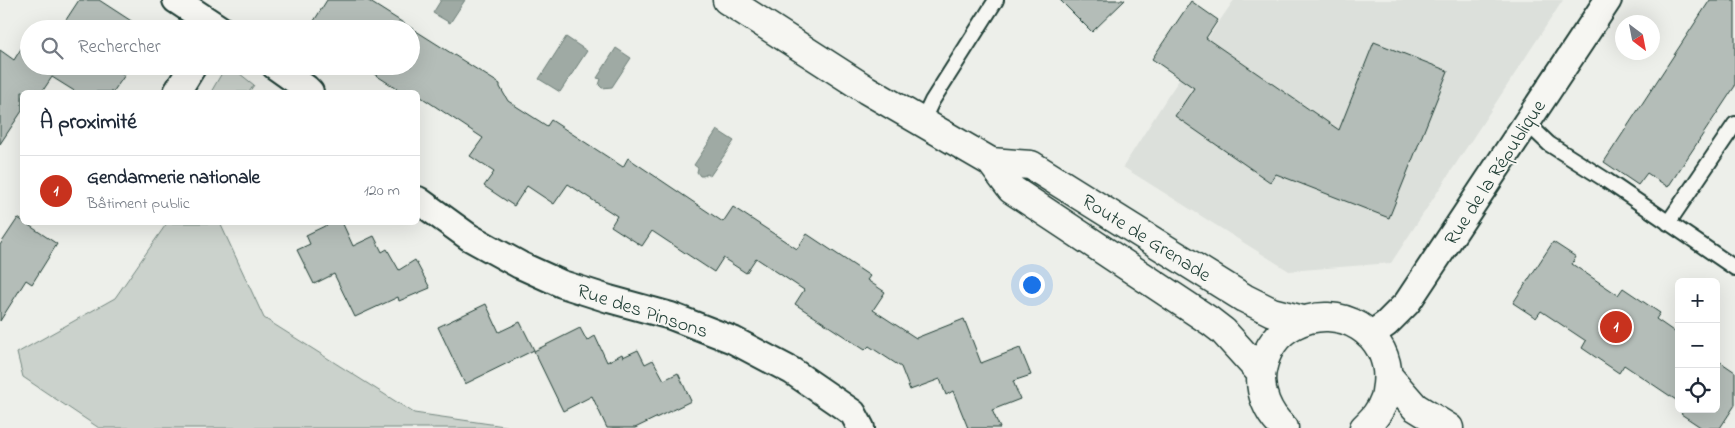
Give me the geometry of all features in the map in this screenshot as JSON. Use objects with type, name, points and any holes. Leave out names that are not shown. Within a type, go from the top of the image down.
[{"type":"main road","name":"Route de Grenade","points":[[727,0],[867,90],[991,162],[1011,189],[1223,331],[1261,373]]},
{"type":"main road","name":"Route de Grenade","points":[[991,162],[1031,164],[1244,298],[1272,312],[1303,320]]},
{"type":"main road","points":[[1272,423],[1264,400],[1261,373],[1266,356],[1274,340],[1287,328],[1303,320],[1316,316],[1330,316],[1358,325],[1370,335],[1380,348],[1386,364],[1388,376],[1385,399],[1377,415],[1364,428]]},
{"type":"main road","points":[[1388,376],[1415,407],[1449,428]]},
{"type":"street","points":[[176,0],[206,20]]},
{"type":"street","name":"Rue de la République","points":[[1370,335],[1386,324],[1407,303],[1608,0]]},
{"type":"street","points":[[178,90],[187,75]]},
{"type":"street","points":[[287,75],[308,90]]},
{"type":"street","name":"Rue des Pinsons","points":[[420,201],[469,237],[520,265],[562,284],[672,316],[733,340],[792,371],[854,413],[861,428]]},
{"type":"lane","points":[[922,122],[932,101],[996,0]]},
{"type":"lane","points":[[1527,123],[1549,144],[1735,268]]},
{"type":"lane","points":[[1668,223],[1735,124]]},
{"type":"shaded area","points":[[441,0],[465,0],[450,23],[433,13]]},
{"type":"shaded area","points":[[1234,0],[1563,0],[1391,263],[1289,271],[1123,167],[1168,96]]},
{"type":"shaded area","points":[[566,37],[587,51],[560,92],[539,79]]},
{"type":"shaded area","points":[[616,48],[631,58],[612,87],[602,88],[599,85],[601,79],[597,78]]},
{"type":"shaded area","points":[[221,75],[241,75],[254,85],[250,90],[212,90]]},
{"type":"shaded area","points":[[717,130],[734,141],[710,176],[707,174],[700,176],[697,172],[698,168],[694,165]]},
{"type":"shaded area","points":[[166,225],[221,225],[264,318],[414,413],[518,428],[99,428],[23,377],[17,353],[115,298]]},
{"type":"building","points":[[79,0],[99,0],[130,20],[66,20]]},
{"type":"building","points":[[327,0],[367,0],[399,20],[315,20]]},
{"type":"building","points":[[1060,0],[1125,0],[1092,32]]},
{"type":"building","points":[[1710,0],[1735,0],[1735,86],[1668,187],[1647,173],[1638,185],[1604,162]]},
{"type":"building","points":[[1191,1],[1218,20],[1206,38],[1339,130],[1374,42],[1448,71],[1389,218],[1276,174],[1270,182],[1175,116],[1194,88],[1152,59]]},
{"type":"building","points":[[420,33],[500,84],[508,101],[547,126],[551,120],[623,167],[628,158],[723,222],[733,207],[797,249],[807,234],[870,276],[867,280],[885,292],[873,310],[916,338],[964,319],[981,363],[1020,348],[1031,375],[1013,381],[1020,399],[992,410],[1000,428],[968,428],[953,391],[946,395],[940,379],[910,390],[901,367],[869,346],[865,350],[795,304],[804,290],[756,258],[746,273],[723,258],[714,272],[652,231],[642,246],[611,226],[617,216],[568,184],[554,204],[527,186],[514,206],[484,186],[494,172],[470,156],[483,138],[420,96],[420,90],[399,90],[376,75],[420,75]]},
{"type":"building","points":[[0,50],[14,60],[20,50],[20,75],[125,75],[114,90],[73,90],[52,77],[43,90],[20,90],[20,114],[0,144]]},
{"type":"building","points":[[18,218],[20,219],[20,225],[28,225],[57,244],[32,284],[26,280],[0,321],[0,245]]},
{"type":"building","points":[[327,225],[343,225],[353,246],[374,236],[382,252],[387,249],[399,270],[415,260],[430,288],[399,301],[398,297],[355,317],[334,274],[314,284],[297,250],[310,244],[306,235]]},
{"type":"building","points":[[1553,242],[1576,257],[1572,264],[1618,295],[1623,288],[1660,313],[1656,319],[1675,332],[1675,399],[1624,365],[1619,373],[1582,348],[1586,341],[1541,311],[1536,318],[1513,303]]},
{"type":"building","points":[[486,304],[499,332],[520,322],[534,350],[465,384],[438,327]]},
{"type":"building","points":[[580,328],[587,341],[595,336],[607,362],[622,354],[623,357],[638,350],[645,364],[653,360],[664,380],[678,373],[691,401],[635,428],[607,428],[592,396],[563,411],[534,351]]},
{"type":"building","points":[[1720,362],[1735,372],[1735,405],[1720,428],[1702,428],[1681,414],[1720,413]]},
{"type":"place","name":"Gendarmerie nationale","points":[[1616,327]]}]
